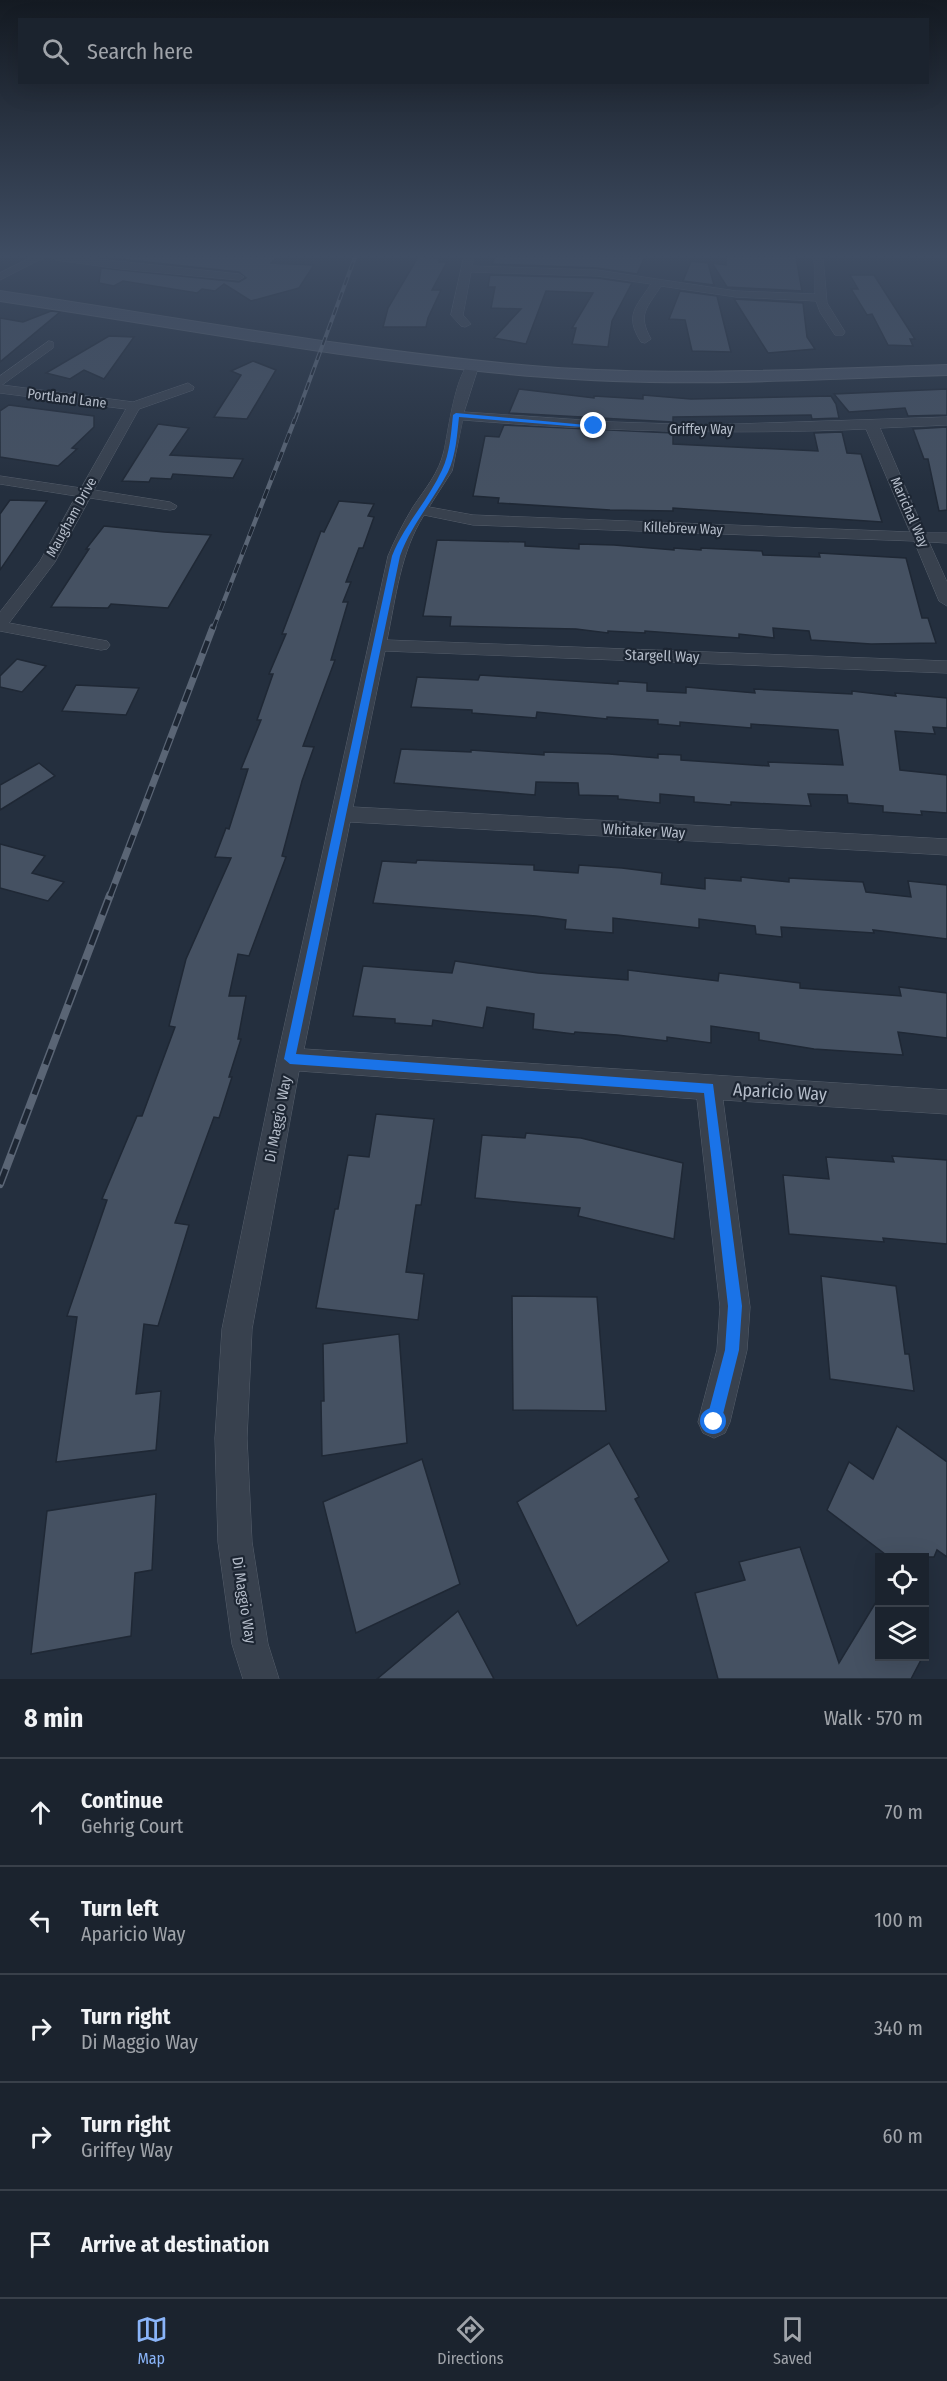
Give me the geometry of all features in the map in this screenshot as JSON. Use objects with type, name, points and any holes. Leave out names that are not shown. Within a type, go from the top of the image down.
[{"type":"street","points":[[254,335],[473,365],[591,375],[686,378],[947,370]]},
{"type":"street","points":[[333,335],[492,357],[651,367],[726,367],[947,359]]},
{"type":"street","points":[[643,335],[645,339]]},
{"type":"street","points":[[0,382],[48,345]]},
{"type":"street","name":"Di Maggio Way","points":[[261,1679],[250,1644],[235,1542],[231,1438],[237,1329],[290,1059],[396,556],[404,535],[445,471],[451,451],[456,415],[473,365]]},
{"type":"street","points":[[134,406],[188,387]]},
{"type":"street","name":"Portland Lane","points":[[0,389],[134,406]]},
{"type":"street","name":"Maugham Drive","points":[[0,624],[47,562],[83,493],[134,406]]},
{"type":"street","name":"Griffey Way","points":[[456,415],[664,429],[777,429],[947,421]]},
{"type":"street","name":"Marichal Way","points":[[871,424],[947,601]]},
{"type":"street","points":[[0,480],[171,506]]},
{"type":"street","name":"Killebrew Way","points":[[419,510],[472,519],[947,538]]},
{"type":"street","points":[[0,624],[101,645]]},
{"type":"street","name":"Stargell Way","points":[[378,645],[947,667]]},
{"type":"street","name":"Whitaker Way","points":[[342,814],[947,847]]},
{"type":"street","name":"Aparicio Way","points":[[290,1059],[947,1102]]},
{"type":"street","points":[[709,1088],[735,1306],[732,1350],[714,1422]]},
{"type":"building","points":[[0,335],[32,335],[0,362]]},
{"type":"building","points":[[496,335],[529,335],[526,344],[494,338]]},
{"type":"building","points":[[574,335],[610,335],[608,347],[572,344]]},
{"type":"building","points":[[688,335],[727,335],[731,352],[692,351]]},
{"type":"building","points":[[757,335],[807,335],[815,349],[768,353]]},
{"type":"building","points":[[883,335],[913,335],[915,339],[910,339],[913,346],[888,345]]},
{"type":"building","points":[[109,336],[134,337],[104,379],[84,370],[70,379],[46,373]]},
{"type":"building","points":[[253,361],[276,370],[247,419],[214,417],[241,375],[231,371]]},
{"type":"building","points":[[519,389],[594,398],[594,396],[643,399],[643,395],[691,399],[831,396],[836,404],[839,418],[812,419],[811,415],[673,417],[673,422],[509,413]]},
{"type":"building","points":[[947,389],[947,415],[908,416],[905,408],[849,412],[834,394]]},
{"type":"building","points":[[9,405],[94,416],[94,427],[72,448],[77,449],[58,466],[0,457],[0,411]]},
{"type":"building","points":[[158,424],[189,428],[170,455],[243,459],[233,478],[173,474],[171,479],[151,478],[149,482],[122,481]]},
{"type":"building","points":[[504,425],[673,433],[673,444],[818,451],[814,433],[842,432],[847,453],[861,454],[882,522],[673,508],[673,511],[610,510],[498,503],[499,498],[473,496],[485,436],[499,437]]},
{"type":"building","points":[[947,427],[947,510],[939,511],[928,459],[924,459],[913,429]]},
{"type":"building","points":[[10,500],[47,501],[0,570],[0,514]]},
{"type":"building","points":[[339,501],[374,504],[368,516],[374,517],[363,548],[359,548],[346,582],[351,582],[343,602],[348,602],[331,660],[335,660],[303,746],[314,747],[302,781],[282,856],[286,857],[249,956],[238,954],[229,996],[246,996],[238,1039],[241,1039],[229,1077],[232,1077],[219,1118],[214,1117],[175,1223],[189,1225],[158,1326],[144,1324],[136,1394],[161,1391],[156,1450],[56,1462],[77,1317],[67,1316],[107,1200],[102,1199],[137,1116],[142,1116],[175,1027],[169,1026],[186,959],[231,858],[215,857],[226,828],[229,829],[248,769],[241,769],[261,720],[257,720],[273,674],[269,674],[286,634],[282,634],[321,531],[324,532]]},
{"type":"building","points":[[104,526],[211,535],[168,608],[111,604],[108,608],[51,607],[89,549],[86,549]]},
{"type":"building","points":[[437,540],[525,542],[525,546],[579,549],[579,544],[674,550],[674,548],[701,550],[701,548],[762,551],[763,555],[820,557],[819,553],[906,558],[922,618],[928,618],[936,643],[871,644],[811,640],[809,631],[773,628],[774,638],[739,634],[739,638],[645,631],[645,633],[608,631],[608,633],[576,629],[450,626],[451,617],[423,616]]},
{"type":"building","points":[[17,659],[46,666],[22,692],[0,687],[0,676]]},
{"type":"building","points":[[480,675],[618,684],[618,681],[647,683],[647,691],[686,693],[686,687],[755,693],[754,689],[852,694],[852,691],[947,698],[947,728],[933,727],[935,734],[895,731],[900,770],[947,775],[947,813],[921,811],[922,815],[883,812],[883,806],[848,803],[847,795],[808,794],[811,806],[731,802],[731,805],[694,802],[694,797],[660,794],[660,803],[618,799],[618,796],[579,795],[578,783],[536,782],[535,795],[394,783],[401,749],[471,752],[471,750],[544,755],[544,752],[609,754],[658,758],[658,754],[681,755],[681,760],[769,766],[768,762],[843,765],[838,730],[751,724],[751,728],[680,722],[680,726],[658,724],[658,720],[607,717],[607,719],[537,712],[536,718],[472,713],[472,710],[411,707],[417,677],[478,680]]},
{"type":"building","points":[[76,685],[139,688],[126,715],[62,711]]},
{"type":"building","points":[[39,763],[55,776],[0,810],[0,785]]},
{"type":"building","points":[[0,844],[45,856],[32,873],[64,882],[48,901],[0,888]]},
{"type":"building","points":[[417,860],[534,865],[534,870],[578,873],[579,865],[622,868],[662,873],[661,884],[705,889],[705,878],[741,881],[741,877],[789,882],[789,878],[863,882],[866,892],[911,897],[908,881],[947,885],[947,939],[873,930],[874,933],[781,927],[782,937],[756,934],[755,926],[699,919],[699,928],[613,918],[613,933],[565,929],[566,920],[536,916],[373,903],[382,861],[416,863]]},
{"type":"building","points":[[455,961],[538,973],[628,980],[628,970],[718,981],[719,973],[800,983],[800,988],[901,996],[899,987],[947,993],[947,1038],[898,1032],[903,1055],[814,1049],[759,1040],[759,1033],[711,1026],[711,1043],[667,1037],[667,1041],[617,1035],[575,1032],[574,1034],[533,1029],[534,1014],[487,1007],[483,1028],[433,1020],[432,1026],[395,1023],[395,1019],[353,1016],[363,966],[452,973]]},
{"type":"building","points":[[376,1114],[434,1119],[421,1205],[416,1205],[406,1272],[424,1274],[418,1320],[316,1308],[348,1155],[369,1157]]},
{"type":"building","points":[[526,1133],[581,1138],[683,1163],[674,1239],[578,1216],[580,1208],[475,1198],[482,1135],[525,1138]]},
{"type":"building","points":[[892,1156],[947,1160],[947,1244],[883,1238],[884,1242],[789,1234],[783,1175],[829,1179],[826,1157],[894,1162]]},
{"type":"building","points":[[821,1276],[896,1286],[905,1354],[909,1354],[914,1391],[830,1379]]},
{"type":"building","points":[[512,1296],[597,1297],[606,1411],[513,1410]]},
{"type":"building","points":[[399,1334],[407,1443],[322,1456],[323,1344]]},
{"type":"building","points":[[897,1426],[947,1462],[947,1557],[937,1550],[934,1557],[929,1557],[929,1553],[884,1553],[827,1510],[849,1462],[873,1479]]},
{"type":"building","points":[[609,1443],[639,1497],[635,1499],[669,1561],[577,1626],[517,1502]]},
{"type":"building","points":[[422,1459],[460,1584],[356,1633],[323,1502]]},
{"type":"building","points":[[156,1494],[152,1570],[135,1573],[131,1636],[31,1654],[47,1511]]},
{"type":"building","points":[[800,1547],[839,1663],[875,1604],[875,1661],[920,1661],[911,1679],[718,1679],[695,1593],[745,1580],[739,1562]]},
{"type":"building","points":[[458,1611],[494,1679],[377,1679]]},
{"type":"railway","points":[[295,420],[326,335]]},
{"type":"railway","points":[[213,629],[295,419]]},
{"type":"railway","points":[[110,896],[213,627]]},
{"type":"railway","points":[[0,1184],[110,895]]},
{"type":"route","points":[[594,426],[456,415],[451,451],[445,471],[404,535],[396,556],[290,1059],[709,1088],[735,1306],[732,1350],[714,1422]]}]
